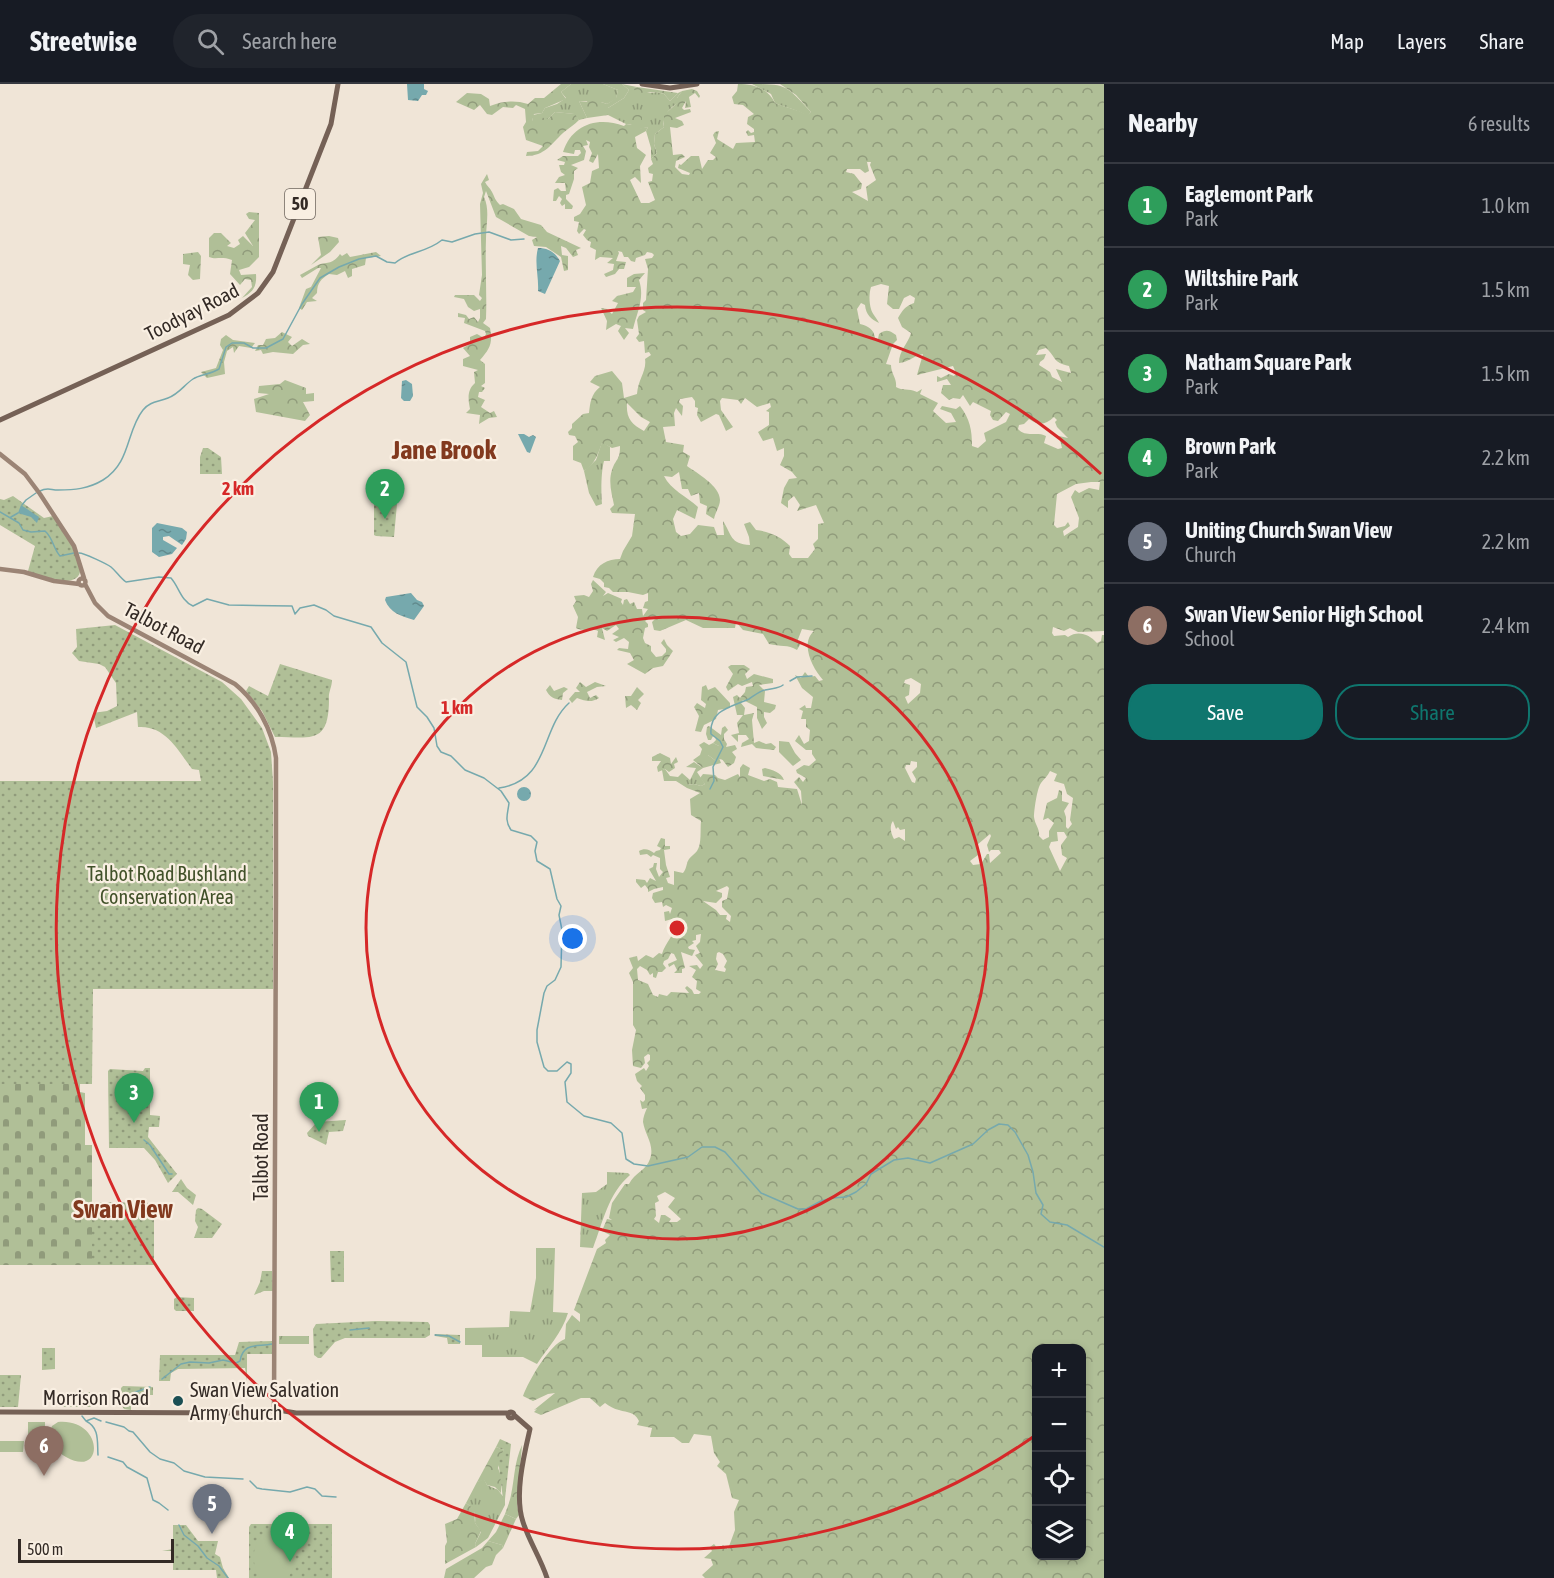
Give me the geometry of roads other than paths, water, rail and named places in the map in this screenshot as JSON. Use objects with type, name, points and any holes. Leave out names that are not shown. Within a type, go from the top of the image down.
[{"type":"main road","name":"Toodyay Road","points":[[2,419],[230,315],[258,293],[273,272],[316,164],[331,124],[338,84]]},
{"type":"main road","points":[[642,84],[670,88],[697,84]]},
{"type":"main road","name":"Talbot Road","points":[[0,454],[25,474],[38,491],[77,553],[82,568],[81,582],[97,605],[108,616],[233,683],[248,696],[264,719],[271,737],[276,758],[277,1409]]},
{"type":"main road","points":[[0,568],[54,581],[81,582]]},
{"type":"main road","name":"Morrison Road","points":[[0,1412],[264,1412],[277,1409],[296,1413],[499,1413],[513,1416],[530,1427],[524,1451],[520,1510],[525,1528],[547,1578]]},
{"type":"water","points":[[407,84],[424,84],[424,89],[428,91],[418,101],[408,100]]},
{"type":"water","points":[[538,248],[551,251],[560,261],[545,294],[538,291],[536,259]]},
{"type":"water","points":[[406,380],[412,384],[413,396],[410,401],[404,401],[401,398],[402,381]]},
{"type":"water","points":[[518,434],[536,437],[530,453],[527,452]]},
{"type":"water","points":[[21,505],[39,517],[37,523],[31,517],[18,513]]},
{"type":"water","points":[[157,523],[182,528],[187,532],[182,545],[169,536],[163,537],[163,540],[177,548],[172,554],[159,557],[152,552],[152,528]]},
{"type":"water","points":[[411,593],[424,606],[414,620],[393,611],[385,600],[386,597]]},
{"type":"water","points":[[524,787],[529,789],[531,794],[529,799],[524,801],[519,799],[517,794],[519,789]]},
{"type":"waterway","points":[[40,491],[81,488],[103,480],[119,465],[138,418],[146,407],[172,396],[190,381],[219,369],[226,347],[232,343],[244,343],[253,348],[266,348],[283,339],[302,304],[320,278],[339,267],[359,259],[376,256],[387,262],[395,263],[442,240],[452,242],[475,234],[489,232],[511,240],[524,239]]},
{"type":"waterway","points":[[22,505],[36,493]]},
{"type":"waterway","name":"Jane Brook","points":[[0,512],[19,523],[23,530],[45,531],[60,556],[74,553]]},
{"type":"waterway","points":[[11,517],[18,513]]},
{"type":"waterway","name":"Jane Brook","points":[[79,553],[109,566],[126,582],[159,577],[171,578],[183,597],[193,606],[207,599],[229,605],[292,606],[295,614],[300,608],[314,605],[334,616],[371,627],[382,643],[406,662],[417,707],[434,728],[437,746],[441,752],[451,756],[465,770],[484,778],[501,791],[509,803],[507,820],[511,830],[531,836],[537,842],[535,851],[537,861],[550,869],[557,899],[561,906],[559,915],[562,930],[561,967],[555,980],[547,986],[544,993],[537,1042],[544,1067],[548,1071],[557,1071],[567,1062],[571,1064],[571,1073],[565,1082],[567,1102],[584,1116],[611,1123],[622,1133],[626,1159],[634,1164],[648,1166],[688,1157],[702,1147],[715,1147],[725,1152],[761,1193],[798,1209],[806,1209],[821,1201],[846,1197],[856,1192],[866,1184],[871,1174],[894,1160],[908,1158],[930,1163],[973,1144],[988,1130],[999,1124],[1008,1125],[1015,1132],[1028,1155],[1036,1193],[1043,1205],[1041,1214],[1050,1222],[1067,1225],[1104,1247]]},
{"type":"waterway","points":[[790,681],[797,677],[812,676]]},
{"type":"waterway","points":[[710,789],[714,781],[713,767],[723,747],[720,741],[711,734],[711,726],[717,714],[761,691],[783,685]]},
{"type":"waterway","points":[[499,788],[515,783],[536,765],[553,726],[569,703]]},
{"type":"waterway","points":[[144,1140],[150,1145],[169,1174],[172,1174]]},
{"type":"waterway","points":[[350,1330],[369,1328]]},
{"type":"waterway","points":[[435,1335],[449,1336],[460,1342]]},
{"type":"waterway","points":[[162,1379],[181,1364],[223,1360],[236,1363],[240,1361],[247,1348],[272,1344]]},
{"type":"waterway","points":[[125,1405],[130,1394],[150,1387]]},
{"type":"waterway","points":[[82,1416],[86,1421],[94,1418],[101,1421]]},
{"type":"waterway","points":[[86,1421],[96,1431],[98,1455]]},
{"type":"waterway","points":[[106,1422],[133,1432],[150,1452],[160,1459],[174,1463],[184,1471],[205,1477],[243,1479]]},
{"type":"waterway","points":[[108,1457],[123,1462],[127,1467],[147,1478],[153,1500],[168,1510]]},
{"type":"waterway","points":[[250,1481],[257,1488],[262,1489],[290,1492],[307,1487],[315,1489],[322,1496],[336,1497]]},
{"type":"waterway","points":[[179,1525],[184,1535],[198,1546],[207,1558],[219,1566],[228,1578]]},
{"type":"place","name":"Wiltshire Park","points":[[385,519]]},
{"type":"place","name":"Natham Square Park","points":[[134,1123]]},
{"type":"place","name":"Eaglemont Park","points":[[319,1132]]},
{"type":"place","name":"Swan View Salvation Army Church","points":[[178,1401]]},
{"type":"place","name":"Swan View Senior High School","points":[[44,1476]]},
{"type":"place","name":"Uniting Church Swan View","points":[[212,1534]]},
{"type":"place","name":"Brown Park","points":[[290,1562]]},
{"type":"district","name":"Jane Brook","points":[[444,450]]},
{"type":"district","name":"Swan View","points":[[123,1209]]},
{"type":"park label","name":"Talbot Road Bushland Conservation Area","points":[[167,886]]}]
